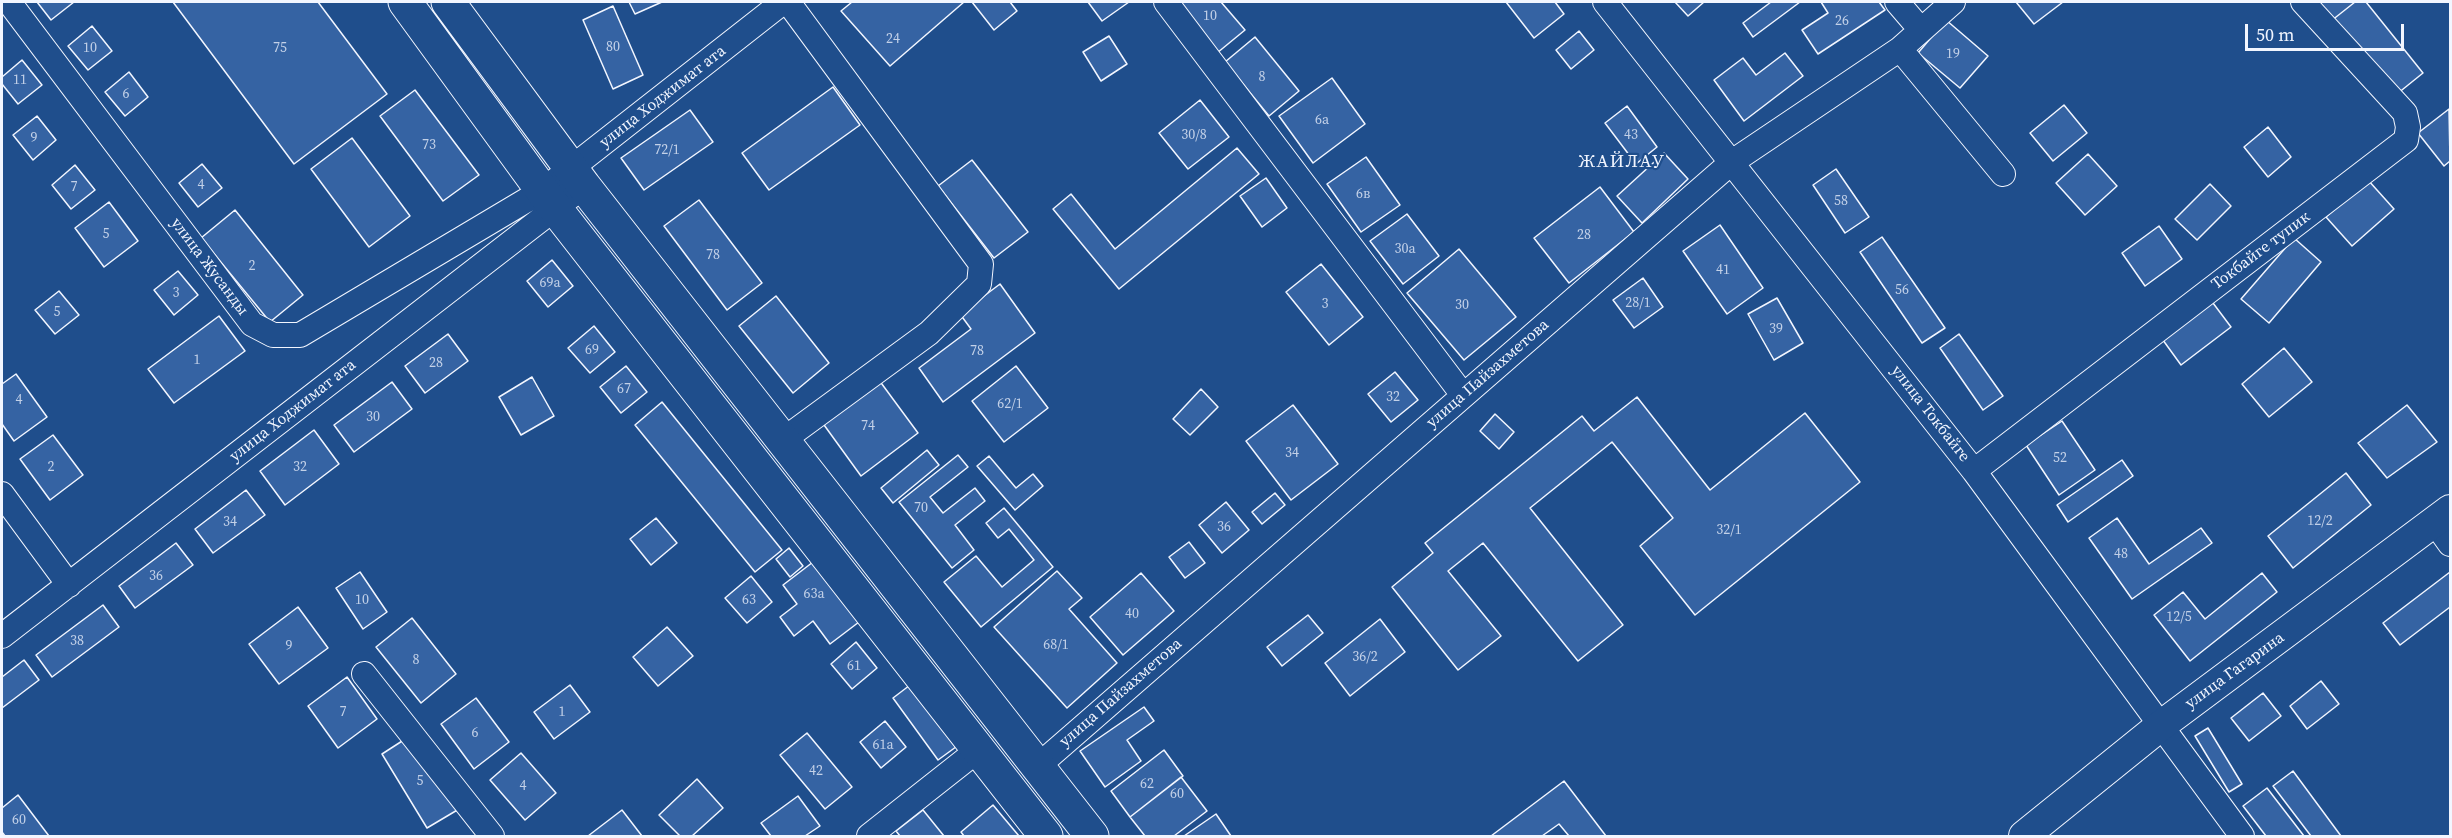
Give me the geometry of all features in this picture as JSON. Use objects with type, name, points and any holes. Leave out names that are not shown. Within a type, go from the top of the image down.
[{"type":"highway","points":[[405,2],[549,199],[1046,837]]},
{"type":"highway","points":[[448,2],[578,178],[1092,837]]},
{"type":"main road","name":"улица Гагарина","points":[[2024,837],[2159,726],[2445,526]]},
{"type":"street","name":"улица Жусанды","points":[[9,2],[236,305],[252,324],[273,335],[300,335],[549,199]]},
{"type":"street","name":"улица Ходжимат ата","points":[[2,636],[578,178],[785,2]]},
{"type":"street","points":[[783,440],[929,333],[980,284],[981,264],[785,2]]},
{"type":"street","points":[[1166,2],[1463,395]]},
{"type":"street","name":"улица Токбайге","points":[[1605,2],[1974,471],[2242,837]]},
{"type":"street","points":[[1897,2],[1921,30]]},
{"type":"street","name":"улица Пайзахметова","points":[[1038,766],[1732,162],[1900,49],[1953,2]]},
{"type":"street","name":"Токбайге тупик","points":[[1974,471],[2406,140],[2408,127],[2405,113],[2302,2]]},
{"type":"street","points":[[1900,49],[2003,174]]},
{"type":"street","points":[[2,494],[69,585]]},
{"type":"street","points":[[364,674],[492,837]]},
{"type":"street","points":[[869,837],[978,750]]},
{"type":"building","points":[[37,2],[74,2],[51,20]]},
{"type":"building","points":[[173,2],[318,2],[387,94],[294,164]]},
{"type":"building","points":[[629,2],[662,2],[635,14]]},
{"type":"building","points":[[852,2],[964,2],[890,66],[841,11]]},
{"type":"building","points":[[972,2],[1010,2],[1017,11],[994,30]]},
{"type":"building","points":[[1088,2],[1129,2],[1102,21]]},
{"type":"building","points":[[1175,2],[1221,2],[1245,30],[1217,53]]},
{"type":"building","points":[[1506,2],[1555,2],[1564,14],[1534,38]]},
{"type":"building","points":[[1675,2],[1704,2],[1688,16]]},
{"type":"building","points":[[1771,2],[1800,2],[1753,37],[1743,23]]},
{"type":"building","points":[[1821,2],[1879,2],[1885,10],[1818,54],[1802,30],[1828,13]]},
{"type":"building","points":[[2016,2],[2063,2],[2034,24]]},
{"type":"building","points":[[2315,2],[2355,2],[2331,21]]},
{"type":"building","points":[[2355,2],[2366,2],[2423,73],[2392,98],[2331,21]]},
{"type":"building","points":[[613,6],[643,75],[613,89],[583,20]]},
{"type":"building","points":[[1946,20],[1988,56],[1960,88],[1918,53]]},
{"type":"building","points":[[92,26],[112,51],[88,70],[68,46]]},
{"type":"building","points":[[1579,31],[1594,50],[1571,69],[1556,50]]},
{"type":"building","points":[[1109,36],[1127,64],[1101,81],[1083,52]]},
{"type":"building","points":[[1255,37],[1299,91],[1269,116],[1225,62]]},
{"type":"building","points":[[1785,53],[1803,76],[1744,121],[1714,80],[1743,58],[1756,75]]},
{"type":"building","points":[[22,60],[42,85],[18,104],[2,84],[2,77]]},
{"type":"building","points":[[129,72],[148,97],[125,116],[105,92]]},
{"type":"building","points":[[1332,78],[1365,124],[1313,163],[1279,116]]},
{"type":"building","points":[[833,87],[860,125],[769,190],[742,153]]},
{"type":"building","points":[[415,90],[479,175],[443,201],[380,116]]},
{"type":"building","points":[[1200,100],[1229,137],[1188,169],[1159,133]]},
{"type":"building","points":[[2064,105],[2087,133],[2053,161],[2030,133]]},
{"type":"building","points":[[1627,106],[1657,147],[1636,164],[1605,123]]},
{"type":"building","points":[[2449,109],[2450,161],[2444,166],[2418,133]]},
{"type":"building","points":[[690,110],[713,142],[644,190],[621,158]]},
{"type":"building","points":[[37,116],[56,140],[33,160],[13,135]]},
{"type":"building","points":[[2268,127],[2291,157],[2268,177],[2244,147]]},
{"type":"building","points":[[352,138],[410,216],[369,247],[311,169]]},
{"type":"building","points":[[1237,148],[1259,174],[1119,289],[1053,209],[1071,194],[1115,249]]},
{"type":"building","points":[[1664,153],[1688,179],[1642,223],[1617,196]]},
{"type":"building","points":[[2088,154],[2117,186],[2085,215],[2056,183]]},
{"type":"building","points":[[1366,157],[1400,205],[1361,232],[1327,184]]},
{"type":"building","points":[[972,160],[1028,232],[994,258],[938,186]]},
{"type":"building","points":[[202,164],[222,188],[198,207],[179,183]]},
{"type":"building","points":[[75,165],[95,190],[71,209],[52,185]]},
{"type":"building","points":[[1836,169],[1869,217],[1845,233],[1813,185]]},
{"type":"building","points":[[1266,178],[1287,208],[1262,227],[1240,196]]},
{"type":"building","points":[[2368,180],[2394,209],[2352,246],[2326,217]]},
{"type":"building","points":[[2210,184],[2231,206],[2197,240],[2175,219]]},
{"type":"building","points":[[1600,187],[1634,232],[1569,283],[1534,238]]},
{"type":"building","points":[[699,200],[762,283],[727,310],[664,226]]},
{"type":"building","points":[[109,202],[138,241],[104,267],[75,228]]},
{"type":"building","points":[[235,210],[303,295],[270,322],[201,238]]},
{"type":"building","points":[[1407,214],[1439,256],[1403,284],[1370,241]]},
{"type":"building","points":[[1720,225],[1763,288],[1727,314],[1683,251]]},
{"type":"building","points":[[2159,226],[2182,259],[2145,286],[2122,253]]},
{"type":"building","points":[[1882,237],[1945,328],[1922,343],[1860,252]]},
{"type":"building","points":[[2294,238],[2321,262],[2269,323],[2241,299]]},
{"type":"building","points":[[1459,249],[1516,317],[1464,360],[1407,293]]},
{"type":"building","points":[[552,260],[573,286],[548,307],[527,281]]},
{"type":"building","points":[[1321,264],[1363,317],[1329,345],[1286,292]]},
{"type":"building","points":[[178,271],[198,295],[174,315],[154,290]]},
{"type":"building","points":[[1643,278],[1663,307],[1634,328],[1613,300]]},
{"type":"building","points":[[1000,284],[1035,333],[943,402],[919,368],[971,329],[960,314]]},
{"type":"building","points":[[59,291],[79,315],[55,334],[35,310]]},
{"type":"building","points":[[776,296],[829,363],[793,393],[739,326]]},
{"type":"building","points":[[1777,298],[1803,343],[1774,360],[1748,314]]},
{"type":"building","points":[[2210,299],[2231,327],[2181,365],[2160,336]]},
{"type":"building","points":[[219,316],[245,351],[174,403],[148,369]]},
{"type":"building","points":[[594,326],[615,352],[590,373],[568,348]]},
{"type":"building","points":[[448,334],[468,361],[425,393],[405,366]]},
{"type":"building","points":[[1959,334],[2003,396],[1983,410],[1940,348]]},
{"type":"building","points":[[2284,348],[2312,382],[2269,417],[2242,384]]},
{"type":"building","points":[[626,366],[647,392],[621,413],[600,387]]},
{"type":"building","points":[[1016,366],[1048,408],[1004,442],[972,401]]},
{"type":"building","points":[[1395,372],[1418,400],[1391,422],[1368,394]]},
{"type":"building","points":[[16,374],[47,417],[14,441],[2,424],[2,384]]},
{"type":"building","points":[[876,376],[918,433],[861,476],[819,418]]},
{"type":"building","points":[[532,377],[554,416],[521,435],[499,397]]},
{"type":"building","points":[[392,382],[412,409],[354,452],[334,425]]},
{"type":"building","points":[[1201,389],[1218,407],[1190,435],[1173,419]]},
{"type":"building","points":[[1637,397],[1710,490],[1805,413],[1860,482],[1695,615],[1640,546],[1673,518],[1612,442],[1530,508],[1623,625],[1578,661],[1483,543],[1448,571],[1501,636],[1458,670],[1392,587],[1433,553],[1425,543],[1582,416],[1594,431]]},
{"type":"building","points":[[662,402],[782,550],[755,572],[635,425]]},
{"type":"building","points":[[1293,405],[1338,464],[1291,500],[1246,441]]},
{"type":"building","points":[[2407,405],[2437,442],[2387,478],[2358,443]]},
{"type":"building","points":[[1495,414],[1514,432],[1499,449],[1480,431]]},
{"type":"building","points":[[2062,421],[2095,470],[2059,495],[2026,445]]},
{"type":"building","points":[[314,430],[339,464],[285,505],[260,471]]},
{"type":"building","points":[[53,435],[83,475],[50,500],[20,459]]},
{"type":"building","points":[[927,450],[939,465],[893,503],[881,488]]},
{"type":"building","points":[[958,455],[968,467],[930,497],[943,513],[975,488],[985,501],[955,525],[974,550],[952,568],[899,502]]},
{"type":"building","points":[[989,456],[1016,488],[1033,474],[1043,486],[1015,510],[977,466]]},
{"type":"building","points":[[2122,460],[2133,476],[2068,522],[2057,505]]},
{"type":"building","points":[[2346,473],[2371,505],[2293,568],[2268,536]]},
{"type":"building","points":[[246,490],[265,515],[213,553],[195,529]]},
{"type":"building","points":[[1275,493],[1285,505],[1262,524],[1252,512]]},
{"type":"building","points":[[1226,502],[1249,530],[1222,553],[1199,525]]},
{"type":"building","points":[[1004,508],[1053,567],[981,627],[944,582],[976,556],[1002,587],[1034,560],[1009,529],[998,538],[986,523]]},
{"type":"building","points":[[656,518],[677,543],[651,565],[630,539]]},
{"type":"building","points":[[2117,518],[2149,564],[2201,528],[2212,543],[2132,599],[2089,538]]},
{"type":"building","points":[[1189,542],[1205,563],[1185,578],[1169,557]]},
{"type":"building","points":[[176,543],[193,565],[135,608],[119,586]]},
{"type":"building","points":[[789,548],[803,566],[790,577],[776,559]]},
{"type":"building","points":[[813,562],[859,622],[830,644],[813,621],[794,636],[780,617],[797,604],[783,585]]},
{"type":"building","points":[[1057,571],[1082,598],[1069,609],[1117,663],[1067,708],[994,627]]},
{"type":"building","points":[[360,572],[387,612],[363,629],[336,588]]},
{"type":"building","points":[[2450,572],[2450,607],[2400,645],[2383,623]]},
{"type":"building","points":[[1141,573],[1174,611],[1123,655],[1090,617]]},
{"type":"building","points":[[2262,573],[2277,592],[2190,661],[2154,615],[2183,592],[2205,619]]},
{"type":"building","points":[[751,576],[772,602],[747,623],[725,598]]},
{"type":"building","points":[[103,605],[119,627],[52,677],[36,655]]},
{"type":"building","points":[[298,607],[328,648],[279,684],[249,644]]},
{"type":"building","points":[[1308,615],[1323,633],[1282,666],[1267,647]]},
{"type":"building","points":[[412,618],[456,674],[421,703],[376,647]]},
{"type":"building","points":[[1380,619],[1405,652],[1350,696],[1325,663]]},
{"type":"building","points":[[667,627],[693,656],[658,686],[633,657]]},
{"type":"building","points":[[856,642],[877,668],[852,689],[831,664]]},
{"type":"building","points":[[24,660],[39,680],[2,708],[2,677]]},
{"type":"building","points":[[347,677],[377,719],[338,748],[308,706]]},
{"type":"building","points":[[2321,681],[2339,704],[2307,729],[2290,706]]},
{"type":"building","points":[[914,682],[960,744],[938,760],[893,698]]},
{"type":"building","points":[[570,685],[590,712],[554,739],[534,712]]},
{"type":"building","points":[[2263,693],[2281,716],[2249,741],[2231,718]]},
{"type":"building","points":[[476,698],[509,742],[474,769],[441,724]]},
{"type":"building","points":[[1144,707],[1154,721],[1127,740],[1141,761],[1105,787],[1080,751]]},
{"type":"building","points":[[885,721],[906,747],[881,768],[860,742]]},
{"type":"building","points":[[2208,728],[2242,784],[2229,792],[2195,736]]},
{"type":"building","points":[[807,733],[852,787],[825,809],[780,755]]},
{"type":"building","points":[[413,734],[459,809],[427,828],[382,754]]},
{"type":"building","points":[[1164,750],[1183,776],[1130,817],[1111,791]]},
{"type":"building","points":[[521,753],[556,793],[525,820],[490,780]]},
{"type":"building","points":[[2293,771],[2341,836],[2311,836],[2273,786]]},
{"type":"building","points":[[1181,777],[1207,811],[1174,836],[1145,836],[1130,817]]},
{"type":"building","points":[[697,779],[723,808],[692,836],[680,836],[659,815]]},
{"type":"building","points":[[1564,781],[1606,836],[1569,836],[1559,824],[1542,836],[1491,836]]},
{"type":"building","points":[[2267,788],[2304,836],[2266,836],[2243,806]]},
{"type":"building","points":[[18,795],[49,836],[5,836],[2,832],[2,808]]},
{"type":"building","points":[[798,796],[820,826],[805,836],[771,836],[761,823]]},
{"type":"building","points":[[993,805],[1019,836],[964,836],[961,832]]},
{"type":"building","points":[[622,810],[642,836],[588,836]]},
{"type":"building","points":[[923,810],[944,836],[900,836],[896,831]]},
{"type":"building","points":[[1216,814],[1231,836],[1184,836]]},
{"type":"district","name":"ЖАЙЛАУ","points":[[1622,162]]}]
